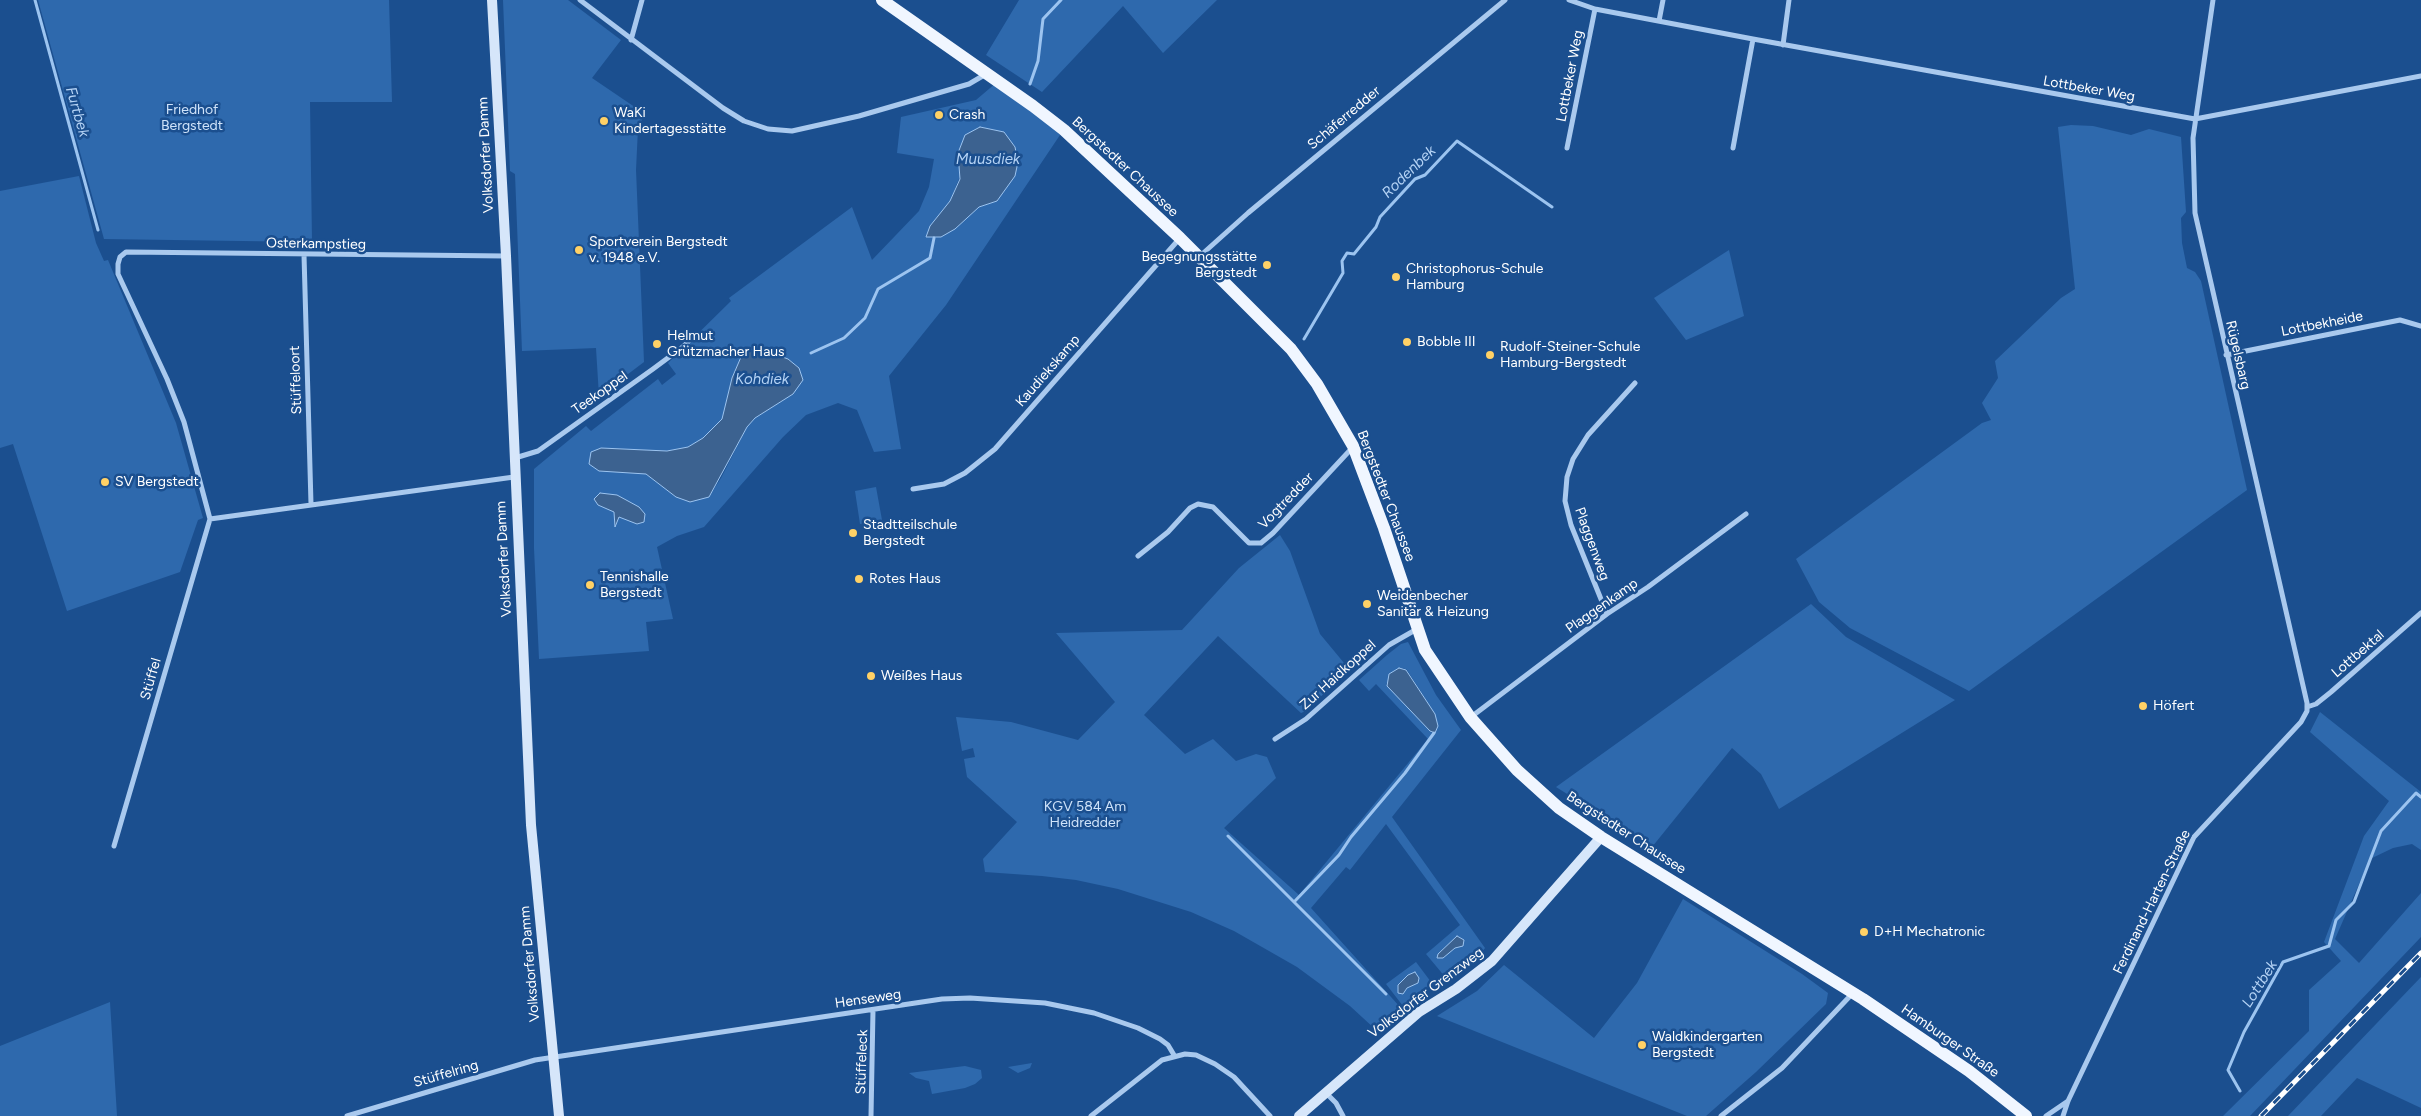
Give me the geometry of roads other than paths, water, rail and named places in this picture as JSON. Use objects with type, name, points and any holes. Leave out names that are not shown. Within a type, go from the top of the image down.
[{"type":"main road","name":"Volksdorfer Damm","points":[[492,0],[506,256],[514,477],[531,825],[559,1116]]},
{"type":"main road","name":"Bergstedter Chaussee","points":[[882,0],[987,73],[1064,130],[1199,256],[1295,355],[1317,384],[1353,446],[1382,522],[1418,629],[1434,666],[1470,718],[1517,770],[1559,808],[1601,837],[1854,993]]},
{"type":"main road","name":"Volksdorfer Grenzweg","points":[[1299,1116],[1346,1073],[1419,1012],[1466,982],[1492,961],[1601,837]]},
{"type":"main road","name":"Hamburger Straße","points":[[1854,993],[1969,1071],[2026,1116]]},
{"type":"street","points":[[580,0],[723,108],[744,120],[768,129],[792,131],[859,116],[969,84],[987,73]]},
{"type":"street","points":[[631,40],[642,0]]},
{"type":"street","name":"Schäferredder","points":[[1199,256],[1505,0]]},
{"type":"street","name":"Lottbeker Weg","points":[[1569,0],[1595,9],[1783,45],[2196,119],[2421,76]]},
{"type":"street","points":[[1659,21],[1663,0]]},
{"type":"street","points":[[1783,45],[1789,0]]},
{"type":"street","name":"Rügelsbarg","points":[[2213,0],[2193,138],[2195,213],[2307,709]]},
{"type":"street","name":"Lottbeker Weg","points":[[1567,148],[1595,9]]},
{"type":"street","points":[[1733,148],[1753,39]]},
{"type":"street","name":"Kaudiekskamp","points":[[913,489],[944,484],[965,473],[995,448],[1180,238]]},
{"type":"street","name":"Osterkampstieg","points":[[210,519],[184,422],[167,380],[118,274],[120,257],[126,252],[506,256]]},
{"type":"street","name":"Stüffeloort","points":[[304,255],[311,504]]},
{"type":"street","name":"Lottbekheide","points":[[2226,355],[2400,320],[2421,326]]},
{"type":"street","name":"Teekoppel","points":[[514,458],[538,451],[684,346],[693,336]]},
{"type":"street","name":"Plaggenweg","points":[[1607,614],[1571,525],[1565,501],[1568,477],[1573,459],[1588,435],[1635,383]]},
{"type":"street","name":"Vogtredder","points":[[1138,556],[1168,532],[1190,508],[1198,504],[1213,508],[1249,543],[1261,543],[1273,533],[1353,446]]},
{"type":"street","points":[[210,519],[514,477]]},
{"type":"street","name":"Plaggenkamp","points":[[1470,718],[1607,614],[1648,587],[1746,514]]},
{"type":"street","name":"Stüffel","points":[[114,846],[210,519]]},
{"type":"street","name":"Lottbektal","points":[[2307,709],[2331,692],[2421,613]]},
{"type":"street","name":"Zur Haidkoppel","points":[[1275,739],[1306,719],[1389,645],[1418,629]]},
{"type":"street","name":"Ferdinand-Harten-Straße","points":[[2063,1116],[2068,1101],[2194,837],[2301,722],[2307,709]]},
{"type":"street","points":[[1721,1116],[1782,1068],[1854,993]]},
{"type":"street","name":"Henseweg","points":[[552,1056],[942,999],[970,998],[1045,1003],[1094,1012],[1160,1038],[1168,1045],[1174,1056]]},
{"type":"street","name":"Stüffeleck","points":[[871,1116],[873,1010]]},
{"type":"street","points":[[1091,1116],[1162,1060],[1174,1056],[1196,1055],[1215,1064],[1234,1077],[1270,1116]]},
{"type":"street","name":"Stüffelring","points":[[347,1116],[423,1092],[552,1056]]},
{"type":"street","points":[[1326,1093],[1336,1103],[1343,1116]]},
{"type":"street","points":[[2046,1116],[2068,1101]]},
{"type":"water","name":"Muusdiek","points":[[980,127],[1004,132],[1015,147],[1018,162],[1015,176],[997,201],[979,207],[955,229],[941,237],[926,237],[930,226],[950,201],[960,179],[958,153],[965,135]]},
{"type":"water","name":"Kohdiek","points":[[752,349],[766,351],[788,359],[799,368],[803,380],[793,394],[755,418],[747,427],[709,497],[690,502],[676,497],[646,474],[599,471],[589,464],[591,452],[601,448],[667,451],[688,447],[703,438],[722,419],[732,378],[741,357]]},
{"type":"water","points":[[600,493],[617,495],[639,507],[645,514],[644,522],[637,524],[619,517],[615,527],[614,512],[598,505],[594,499]]},
{"type":"water","points":[[1399,668],[1406,670],[1435,714],[1438,726],[1435,733],[1430,731],[1387,686],[1389,674]]},
{"type":"water","points":[[1457,936],[1464,940],[1463,946],[1455,948],[1443,958],[1437,958],[1438,954]]},
{"type":"water","points":[[1415,972],[1419,978],[1418,983],[1407,988],[1403,994],[1398,993],[1398,985],[1408,975]]},
{"type":"waterway","name":"Furtbek","points":[[35,0],[98,230]]},
{"type":"waterway","points":[[1030,84],[1038,61],[1043,19],[1061,0]]},
{"type":"waterway","name":"Rodenbek","points":[[1304,339],[1343,273],[1342,261],[1347,253],[1354,254],[1376,227],[1380,217],[1415,179],[1425,175],[1457,141],[1552,207]]},
{"type":"waterway","points":[[811,353],[844,338],[865,318],[878,289],[930,258],[934,238]]},
{"type":"waterway","points":[[1294,902],[1339,855],[1351,837],[1405,773],[1434,733]]},
{"type":"waterway","name":"Lottbek","points":[[2240,1091],[2228,1070],[2244,1032],[2283,962],[2329,946],[2336,920],[2354,902],[2381,831],[2416,793],[2421,797]]},
{"type":"waterway","points":[[1228,836],[1386,994]]},
{"type":"railway","points":[[2261,1116],[2421,953]]},
{"type":"place","name":"Crash","points":[[939,115]]},
{"type":"place","name":"WaKi Kindertagesstätte","points":[[604,121]]},
{"type":"place","name":"Sportverein Bergstedt v. 1948 e.V.","points":[[579,250]]},
{"type":"place","name":"Begegnungsstätte Bergstedt","points":[[1267,265]]},
{"type":"place","name":"Christophorus-Schule Hamburg","points":[[1396,277]]},
{"type":"place","name":"Bobble III","points":[[1407,342]]},
{"type":"place","name":"Helmut Grützmacher Haus","points":[[657,344]]},
{"type":"place","name":"Rudolf-Steiner-Schule Hamburg-Bergstedt","points":[[1490,355]]},
{"type":"place","name":"SV Bergstedt","points":[[105,482]]},
{"type":"place","name":"Stadtteilschule Bergstedt","points":[[853,533]]},
{"type":"place","name":"Rotes Haus","points":[[859,579]]},
{"type":"place","name":"Tennishalle Bergstedt","points":[[590,585]]},
{"type":"place","name":"Weidenbecher Sanitär & Heizung","points":[[1367,604]]},
{"type":"place","name":"Weißes Haus","points":[[871,676]]},
{"type":"place","name":"Höfert","points":[[2143,706]]},
{"type":"place","name":"D+H Mechatronic","points":[[1864,932]]},
{"type":"place","name":"Waldkindergarten Bergstedt","points":[[1642,1045]]},
{"type":"park label","name":"Friedhof Bergstedt","points":[[192,118]]},
{"type":"park label","name":"KGV 584 Am Heidredder","points":[[1085,816]]}]
